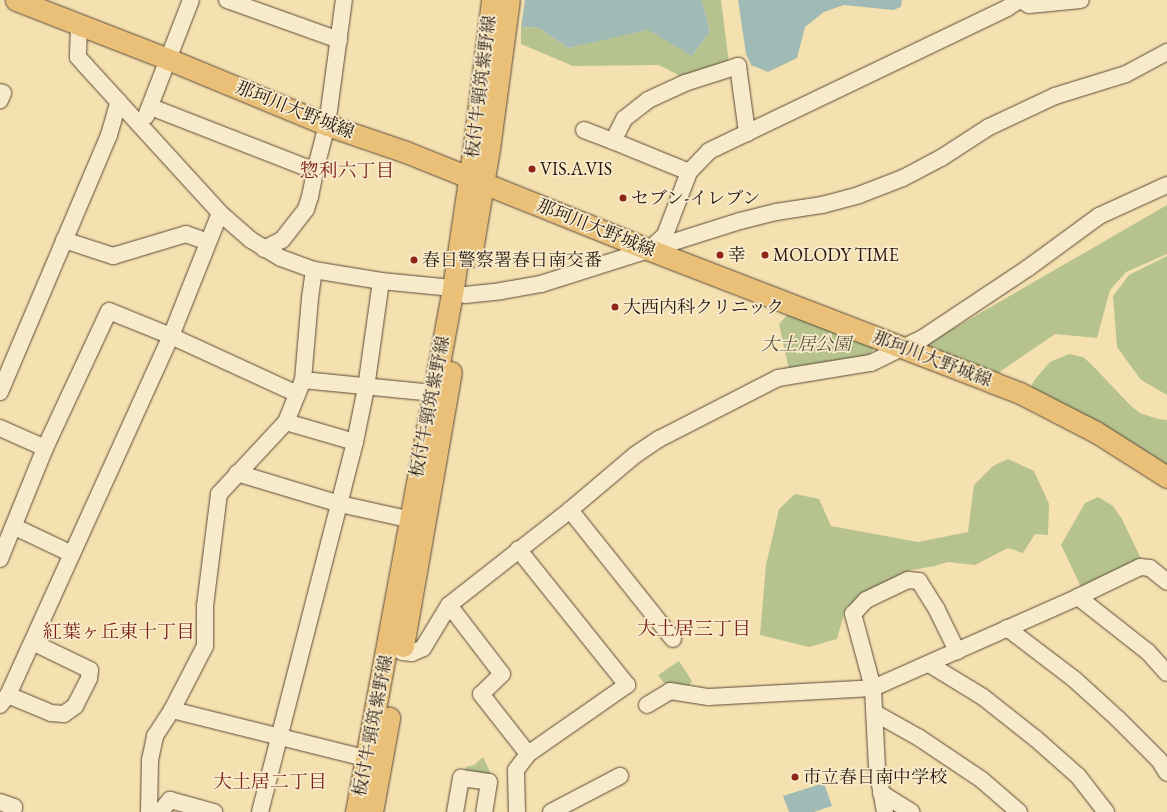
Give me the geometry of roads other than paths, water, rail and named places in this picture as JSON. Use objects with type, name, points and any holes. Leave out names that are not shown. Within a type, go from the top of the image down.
[{"type":"main road","name":"板付牛頸筑紫野線","points":[[476,180],[475,137],[492,0]]},
{"type":"main road","name":"板付牛頸筑紫野線","points":[[372,812],[374,761],[387,654],[416,521],[459,291],[476,180],[509,0]]},
{"type":"main road","name":"那珂川大野城線","points":[[24,2],[79,26],[168,58],[327,125],[406,152],[650,250],[904,347],[1020,394],[1096,432],[1167,477]]},
{"type":"main road","name":"板付牛頸筑紫野線","points":[[356,812],[374,761],[402,652],[416,521],[433,393],[459,291]]},
{"type":"street","points":[[141,126],[151,107],[168,58],[191,0]]},
{"type":"street","points":[[227,0],[339,40]]},
{"type":"street","points":[[264,249],[282,240],[306,209],[313,184],[314,170],[327,125],[344,0]]},
{"type":"street","points":[[650,250],[665,235],[689,172],[709,151],[1007,8],[1020,0],[1030,5],[1081,0]]},
{"type":"street","points":[[79,26],[78,57],[220,214],[264,249],[281,258],[314,270],[459,291],[501,291],[541,284],[740,222],[776,212],[822,205],[859,195],[903,178],[941,158],[989,127],[1055,96],[1126,74],[1167,52]]},
{"type":"street","points":[[613,141],[624,120],[648,100],[685,82],[738,66],[747,133]]},
{"type":"street","points":[[0,92],[3,93],[0,100]]},
{"type":"street","points":[[0,392],[109,135],[119,101]]},
{"type":"street","points":[[151,107],[314,170]]},
{"type":"street","points":[[584,130],[689,172]]},
{"type":"street","points":[[402,652],[412,653],[422,648],[449,605],[518,549],[570,510],[635,455],[659,439],[778,378],[871,363],[923,338],[1022,272],[1099,216],[1167,185]]},
{"type":"street","points":[[32,642],[90,670],[89,678],[75,706],[64,714],[51,713],[4,700],[32,642],[171,336],[220,214]]},
{"type":"street","points":[[64,240],[113,256],[186,234],[208,242]]},
{"type":"street","points":[[149,812],[150,760],[155,736],[172,710],[206,646],[205,606],[219,494],[286,422],[300,387],[314,270]]},
{"type":"street","points":[[260,812],[340,504],[366,388],[382,281]]},
{"type":"street","points":[[0,560],[15,527],[45,448],[109,311],[300,387],[366,388],[433,393]]},
{"type":"street","points":[[286,422],[354,442]]},
{"type":"street","points":[[0,428],[45,448]]},
{"type":"street","points":[[237,473],[340,504],[416,521]]},
{"type":"street","points":[[570,510],[673,640]]},
{"type":"street","points":[[15,527],[72,554]]},
{"type":"street","points":[[517,812],[516,770],[528,754],[627,685],[518,549]]},
{"type":"street","points":[[647,705],[670,691],[709,698],[873,688],[1078,597],[1140,567],[1150,568],[1167,582]]},
{"type":"street","points":[[885,812],[877,768],[873,688],[853,614],[866,600],[908,580],[919,581],[937,610],[957,651]]},
{"type":"street","points":[[1078,597],[1148,652],[1167,673]]},
{"type":"street","points":[[449,605],[502,674],[481,694],[528,754]]},
{"type":"street","points":[[1007,628],[1074,679],[1159,760],[1167,773]]},
{"type":"street","points":[[929,664],[983,697],[1035,738],[1078,776],[1106,812]]},
{"type":"street","points":[[172,710],[374,761]]},
{"type":"street","points":[[875,713],[918,737],[969,771],[1019,812]]},
{"type":"street","points":[[551,812],[620,775]]},
{"type":"street","points":[[454,812],[461,778],[489,782],[484,812]]},
{"type":"street","points":[[881,793],[911,812]]},
{"type":"street","points":[[160,812],[170,800],[214,812]]},
{"type":"street","points":[[0,802],[14,807],[13,812]]},
{"type":"water","points":[[525,0],[702,0],[710,32],[692,56],[648,30],[568,48],[539,28],[521,27]]},
{"type":"water","points":[[738,0],[902,0],[901,7],[893,10],[844,5],[824,12],[805,27],[797,58],[768,72],[751,65],[746,54]]},
{"type":"water","points":[[824,783],[832,806],[814,812],[789,812],[783,796]]},
{"type":"place","name":"VIS.A.VIS","points":[[532,169]]},
{"type":"place","name":"セブン-イレブン","points":[[623,198]]},
{"type":"place","name":"幸","points":[[720,255]]},
{"type":"place","name":"MOLODY TIME","points":[[765,255]]},
{"type":"place","name":"春日警察署春日南交番","points":[[414,260]]},
{"type":"place","name":"大西内科クリニック","points":[[615,307]]},
{"type":"place","name":"市立春日南中学校","points":[[795,777]]},
{"type":"district","name":"惣利六丁目","points":[[347,171]]},
{"type":"district","name":"大土居三丁目","points":[[694,629]]},
{"type":"district","name":"紅葉ヶ丘東十丁目","points":[[119,632]]},
{"type":"district","name":"大土居二丁目","points":[[270,782]]},
{"type":"park label","name":"大土居公園","points":[[806,344]]}]
